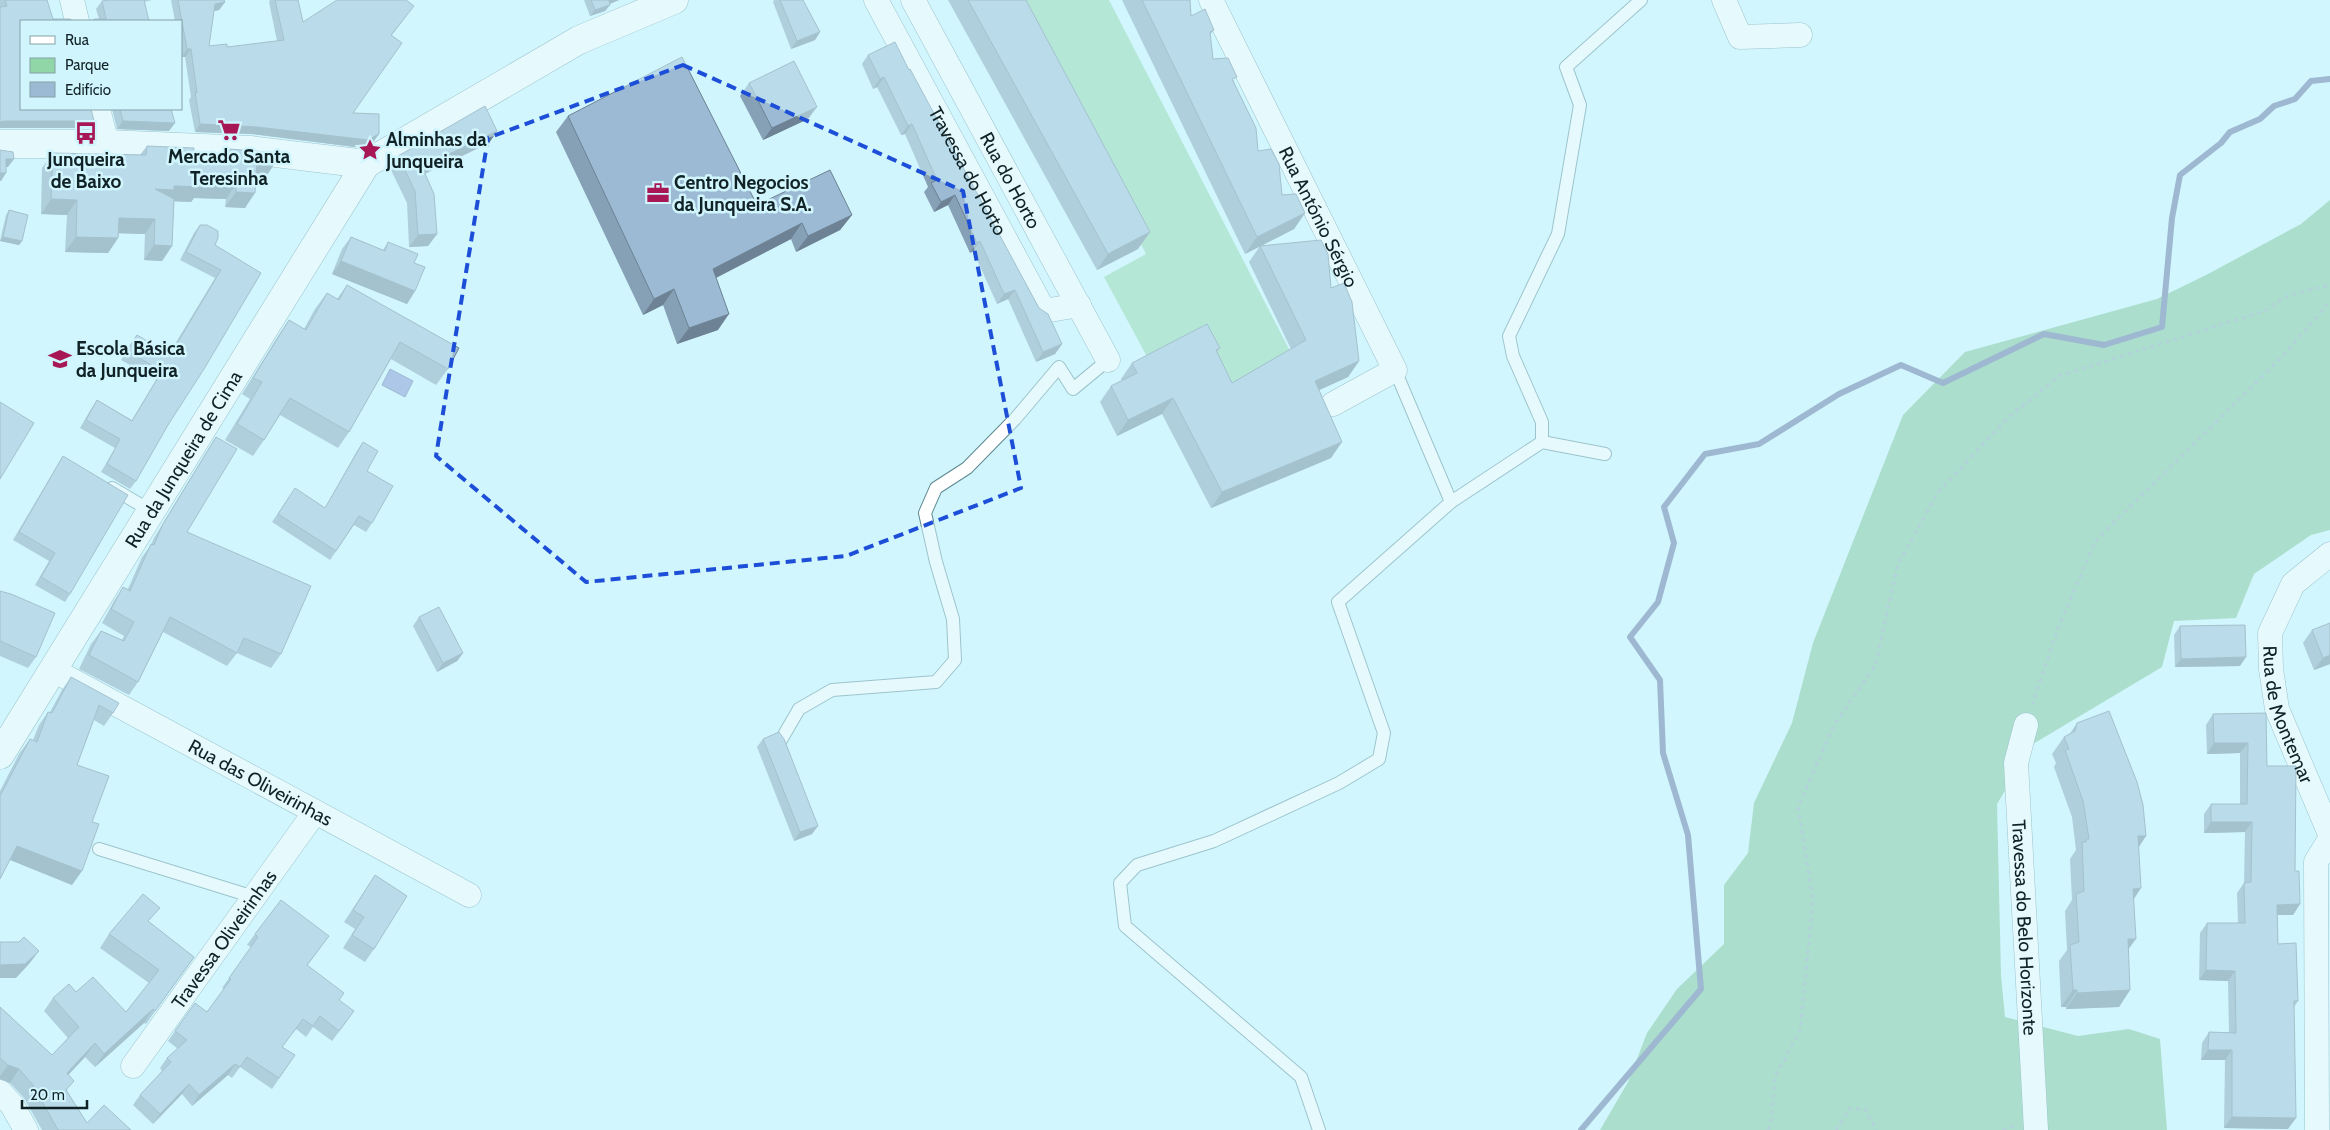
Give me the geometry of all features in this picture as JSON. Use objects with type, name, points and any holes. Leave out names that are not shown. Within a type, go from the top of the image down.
[{"type":"main road","points":[[0,144],[107,144],[250,150],[366,164],[559,50],[602,28],[632,8],[674,0]]},
{"type":"main road","name":"Rua da Junqueira de Cima","points":[[0,754],[366,164]]},
{"type":"street","points":[[72,0],[77,20]]},
{"type":"street","name":"Travessa do Horto","points":[[876,0],[1044,311],[1078,305]]},
{"type":"street","name":"Rua do Horto","points":[[913,0],[1108,360]]},
{"type":"street","name":"Rua António Sérgio","points":[[1211,0],[1395,370]]},
{"type":"street","points":[[1724,0],[1740,37],[1800,35]]},
{"type":"street","points":[[98,110],[107,144]]},
{"type":"street","points":[[1333,404],[1395,370]]},
{"type":"street","name":"Rua de Montemar","points":[[2330,554],[2293,584],[2270,633],[2271,669],[2277,709],[2330,834]]},
{"type":"street","name":"Rua das Oliveirinhas","points":[[53,670],[469,895]]},
{"type":"street","name":"Travessa do Belo Horizonte","points":[[2026,724],[2016,763],[2036,1130]]},
{"type":"street","name":"Travessa Oliveirinhas","points":[[133,1066],[315,812]]},
{"type":"street","points":[[2317,1130],[2316,862],[2330,839]]},
{"type":"street","points":[[0,1092],[12,1105],[26,1130]]},
{"type":"lane","points":[[1542,442],[1542,422],[1514,356],[1509,336],[1558,234],[1580,105],[1566,66],[1641,0]]},
{"type":"lane","points":[[781,740],[800,709],[832,690],[936,682],[954,660],[953,619],[936,562],[925,513],[936,488],[967,468],[1015,419],[1059,366],[1073,389],[1108,360]]},
{"type":"lane","points":[[1395,370],[1451,502]]},
{"type":"lane","points":[[1319,1130],[1300,1077],[1125,926],[1120,883],[1137,865],[1214,841],[1340,783],[1379,759],[1384,733],[1338,602],[1451,502],[1542,442],[1604,454]]},
{"type":"lane","points":[[101,482],[151,511]]},
{"type":"lane","points":[[99,849],[254,897]]},
{"type":"path","points":[[1768,1130],[1771,1122],[1775,1077],[1800,1031],[1813,900],[1798,807],[1834,724],[1875,666],[1898,564],[1938,492],[2010,416],[2059,376],[2264,311],[2289,295],[2330,285]]},
{"type":"path","points":[[2026,724],[2058,628],[2096,540],[2282,357],[2330,301]]},
{"type":"path","points":[[1836,1130],[1849,1109],[1865,1109],[1876,1130]]},
{"type":"highlighted area","points":[[683,65],[963,191],[1021,488],[846,556],[586,582],[436,456],[488,138]]},
{"type":"green space","points":[[1015,0],[1109,0],[1290,351],[1227,389],[1151,364],[1104,277],[1146,254]]},
{"type":"green space","points":[[2330,200],[2330,530],[2311,535],[2254,574],[2236,618],[2174,621],[2162,667],[2033,744],[1997,804],[2001,976],[2005,1017],[2078,1036],[2129,1029],[2160,1039],[2167,1130],[1600,1130],[1628,1082],[1647,1033],[1677,989],[1724,944],[1724,885],[1748,853],[1754,803],[1792,723],[1813,643],[1903,415],[1965,352],[2157,299],[2301,224]]},
{"type":"water","points":[[390,369],[413,381],[405,397],[382,385]]},
{"type":"building","points":[[5,0],[47,0],[53,19],[72,20],[20,20],[20,110],[91,110],[94,121],[0,122],[0,7],[7,6]]},
{"type":"building","points":[[144,0],[149,20],[94,20],[106,19],[102,1]]},
{"type":"building","points":[[178,0],[224,0],[225,2],[215,4],[209,46],[227,44],[227,47],[284,40],[275,0],[298,0],[303,22],[337,0],[406,0],[414,6],[391,35],[402,43],[353,113],[379,114],[379,134],[368,140],[257,127],[200,124],[191,49],[187,49]]},
{"type":"building","points":[[591,0],[609,0],[610,5],[595,10]]},
{"type":"building","points":[[780,0],[803,0],[820,32],[797,41]]},
{"type":"building","points":[[968,0],[1026,0],[1150,232],[1108,254]]},
{"type":"building","points":[[1142,0],[1190,0],[1191,16],[1205,9],[1214,30],[1210,32],[1213,59],[1228,58],[1237,77],[1232,79],[1256,128],[1258,151],[1271,149],[1279,164],[1282,195],[1296,194],[1305,213],[1257,237]]},
{"type":"building","points":[[895,42],[1039,308],[1048,314],[1062,344],[1043,352],[1015,290],[1004,294],[980,241],[977,243],[955,195],[941,202],[931,183],[937,180],[912,124],[908,126],[884,77],[880,79],[868,55]]},
{"type":"building","name":"Centro Negocios da Junqueira S.A.","points":[[682,57],[757,205],[830,170],[852,215],[808,236],[802,223],[713,269],[729,314],[689,328],[674,289],[654,299],[568,116]]},
{"type":"building","points":[[794,61],[817,107],[772,128],[749,83]]},
{"type":"building","points":[[485,106],[497,131],[422,167],[434,194],[437,234],[418,235],[415,191],[398,156]]},
{"type":"building","points":[[120,110],[171,110],[175,123],[123,121]]},
{"type":"building","points":[[147,146],[194,148],[193,162],[229,164],[230,149],[278,153],[277,160],[257,159],[255,193],[236,192],[236,184],[202,183],[202,187],[174,186],[174,190],[155,189],[174,199],[172,246],[154,245],[155,219],[119,218],[118,238],[76,237],[77,200],[51,199],[53,153],[146,155]]},
{"type":"building","points":[[0,150],[13,152],[14,159],[6,159],[6,173],[0,173]]},
{"type":"building","points":[[9,210],[28,215],[22,241],[3,237]]},
{"type":"building","points":[[200,225],[207,225],[218,231],[215,245],[261,273],[136,481],[107,464],[120,439],[86,420],[97,400],[132,421],[162,371],[127,351],[137,335],[170,355],[221,270],[186,252]]},
{"type":"building","points":[[351,237],[385,251],[388,242],[418,254],[414,263],[425,267],[415,291],[341,261]]},
{"type":"building","points":[[1321,240],[1328,254],[1331,288],[1344,283],[1352,302],[1359,361],[1315,381],[1342,442],[1222,492],[1173,398],[1128,420],[1111,386],[1137,373],[1132,363],[1207,324],[1220,348],[1216,350],[1232,383],[1306,340],[1260,246]]},
{"type":"building","points":[[347,285],[459,348],[448,369],[400,342],[349,432],[290,398],[264,440],[237,424],[262,382],[253,378],[289,320],[306,330],[327,293],[339,300]]},
{"type":"building","points":[[0,402],[34,423],[0,479]]},
{"type":"building","points":[[216,437],[237,449],[187,532],[311,586],[281,654],[244,638],[237,653],[170,617],[138,682],[89,655],[101,631],[124,641],[134,622],[111,609],[123,587],[130,591],[151,544],[154,545],[163,524]]},
{"type":"building","points":[[363,442],[378,451],[367,471],[393,486],[372,523],[359,516],[336,551],[278,514],[295,488],[325,508]]},
{"type":"building","points":[[63,456],[128,495],[70,594],[41,577],[55,553],[19,532]]},
{"type":"building","points":[[0,591],[55,613],[36,657],[0,641]]},
{"type":"building","points":[[439,607],[463,653],[443,663],[419,617]]},
{"type":"building","points":[[2330,623],[2330,655],[2323,658],[2312,630]]},
{"type":"building","points":[[2245,625],[2246,657],[2181,659],[2180,626]]},
{"type":"building","points":[[71,677],[119,703],[113,713],[99,705],[77,765],[109,776],[92,822],[99,824],[82,871],[17,846],[0,879],[0,796],[30,739],[37,742],[48,712],[52,713]]},
{"type":"building","points":[[2109,711],[2137,782],[2143,805],[2146,836],[2138,836],[2141,888],[2133,889],[2136,939],[2128,939],[2130,990],[2077,993],[2077,990],[2073,990],[2070,945],[2079,942],[2076,894],[2084,891],[2082,842],[2086,842],[2086,839],[2089,839],[2083,801],[2065,750],[2069,749],[2064,737],[2075,731],[2077,723]]},
{"type":"building","points":[[2266,713],[2267,766],[2296,766],[2295,871],[2299,871],[2300,904],[2277,905],[2278,944],[2296,943],[2298,1001],[2294,1001],[2296,1118],[2232,1117],[2232,1050],[2208,1050],[2209,1032],[2236,1033],[2235,971],[2206,970],[2207,923],[2245,923],[2244,883],[2251,882],[2252,822],[2211,822],[2211,804],[2247,804],[2248,743],[2214,743],[2213,714]]},
{"type":"building","points":[[779,732],[784,739],[818,826],[800,832],[763,739]]},
{"type":"building","points":[[375,875],[407,896],[374,949],[352,935],[364,917],[353,910]]},
{"type":"building","points":[[143,894],[160,908],[148,921],[194,957],[155,1011],[153,1009],[104,1054],[95,1043],[67,1073],[74,1081],[66,1090],[87,1123],[104,1105],[131,1130],[58,1130],[33,1085],[19,1069],[8,1065],[0,1058],[0,1007],[52,1055],[79,1027],[53,998],[69,984],[76,992],[93,977],[126,1012],[159,970],[109,934]]},
{"type":"building","points":[[281,900],[329,936],[307,965],[344,993],[339,1000],[354,1011],[339,1031],[320,1016],[313,1026],[303,1019],[282,1047],[295,1055],[279,1078],[247,1057],[240,1067],[235,1064],[199,1095],[189,1084],[160,1114],[140,1095],[171,1062],[167,1058],[187,1040],[175,1031],[195,1003],[207,1012],[258,937],[255,934]]},
{"type":"building","points":[[24,937],[39,951],[25,964],[0,965],[0,942],[19,942]]},
{"type":"waterway","points":[[1581,1130],[1701,989],[1688,835],[1663,753],[1660,680],[1630,637],[1658,602],[1674,543],[1664,507],[1705,454],[1759,444],[1839,394],[1901,365],[1943,383],[2044,334],[2104,345],[2162,327],[2172,218],[2180,175],[2221,143],[2230,132],[2260,119],[2274,106],[2295,99],[2311,81],[2330,79]]},
{"type":"place","name":"Mercado Santa Teresinha","points":[[229,130]]},
{"type":"place","name":"Junqueira de Baixo","points":[[86,133]]},
{"type":"place","name":"Alminhas da Junqueira","points":[[370,150]]},
{"type":"place","name":"Centro Negocios da Junqueira S.A.","points":[[658,193]]},
{"type":"place","name":"Escola Básica da Junqueira","points":[[60,359]]}]
